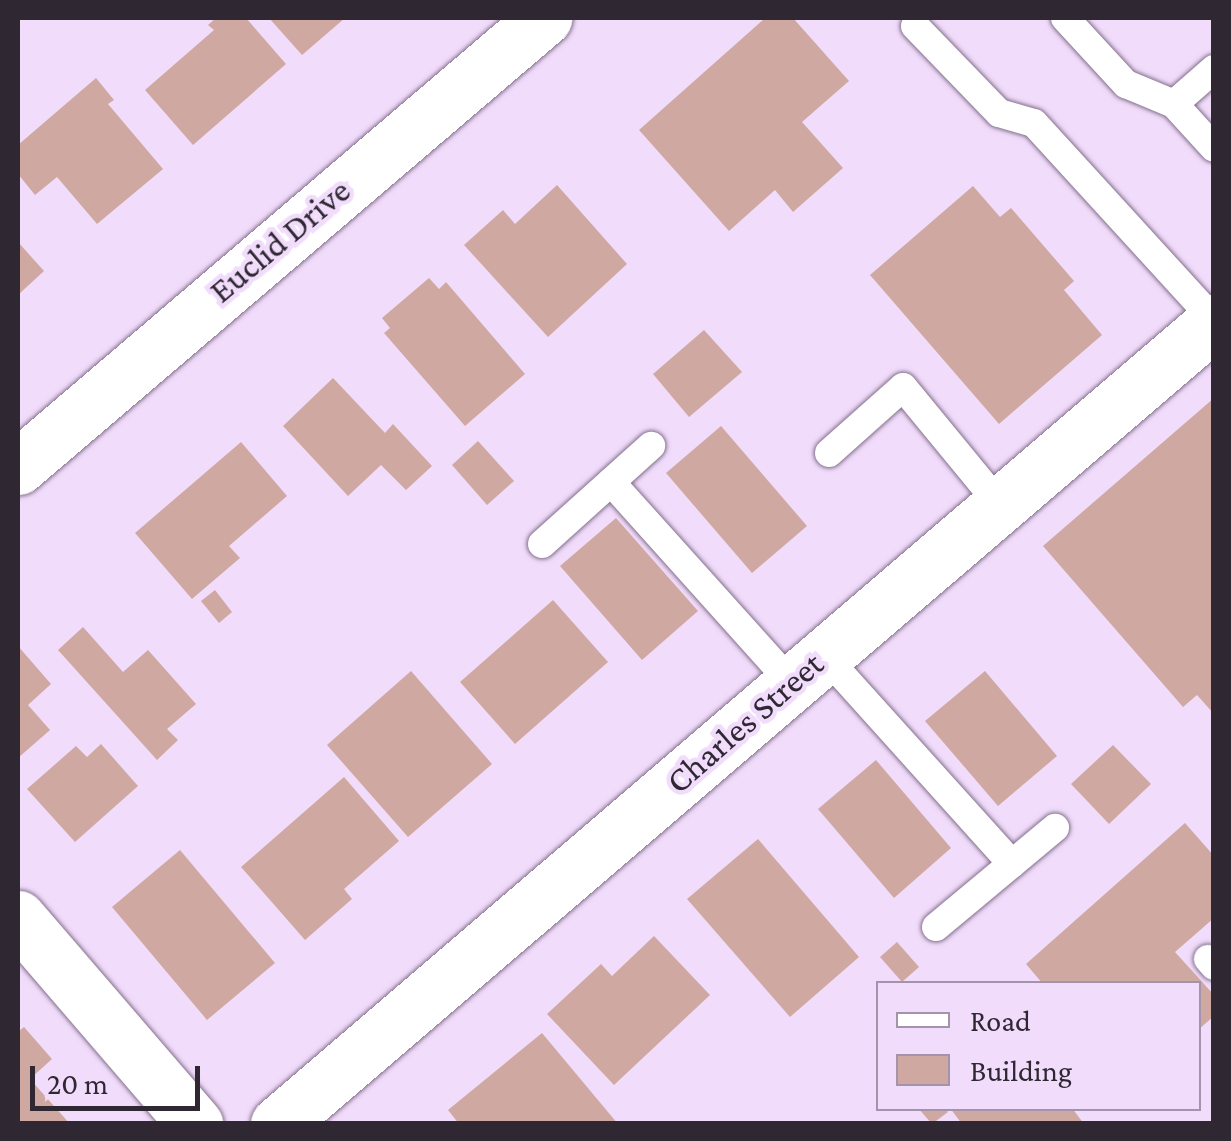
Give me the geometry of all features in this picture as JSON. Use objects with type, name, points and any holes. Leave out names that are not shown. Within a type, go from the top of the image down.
[{"type":"street","name":"Euclid Drive","points":[[18,467],[544,18]]},
{"type":"street","name":"Charles Street","points":[[278,1124],[1214,321]]},
{"type":"street","points":[[18,918],[195,1124]]},
{"type":"lane","points":[[1065,18],[1126,84],[1174,104],[1214,148]]},
{"type":"lane","points":[[915,26],[999,113],[1034,122],[1214,321]]},
{"type":"lane","points":[[1174,104],[1214,69]]},
{"type":"lane","points":[[829,453],[903,386],[1000,505]]},
{"type":"lane","points":[[542,544],[650,446]]},
{"type":"lane","points":[[611,482],[1012,864]]},
{"type":"lane","points":[[936,927],[1055,828]]},
{"type":"building","points":[[216,18],[246,18],[286,64],[193,145],[145,90],[214,30],[208,25]]},
{"type":"building","points":[[269,18],[345,18],[302,55]]},
{"type":"building","points":[[765,18],[793,18],[849,81],[802,122],[843,168],[793,212],[775,190],[729,231],[639,130]]},
{"type":"building","points":[[96,78],[114,100],[108,104],[163,169],[97,224],[57,177],[35,195],[18,174],[18,145]]},
{"type":"building","points":[[557,185],[627,264],[548,337],[464,245],[503,210],[515,224]]},
{"type":"building","points":[[973,186],[1000,217],[1011,208],[1074,281],[1064,290],[1102,335],[999,424],[870,275]]},
{"type":"building","points":[[18,242],[44,271],[18,295]]},
{"type":"building","points":[[429,278],[439,289],[446,282],[525,374],[465,426],[384,333],[390,328],[382,318]]},
{"type":"building","points":[[704,330],[742,372],[689,417],[653,374]]},
{"type":"building","points":[[333,378],[385,433],[393,424],[432,466],[406,490],[381,465],[348,496],[283,426]]},
{"type":"building","points":[[1214,398],[1214,714],[1197,695],[1183,707],[1043,546]]},
{"type":"building","points":[[721,426],[807,526],[752,573],[666,473]]},
{"type":"building","points":[[478,441],[514,481],[487,505],[452,465]]},
{"type":"building","points":[[241,442],[287,496],[229,546],[240,558],[192,599],[135,533]]},
{"type":"building","points":[[616,518],[698,611],[642,660],[560,566]]},
{"type":"building","points":[[215,590],[232,612],[219,623],[201,601]]},
{"type":"building","points":[[553,600],[608,662],[515,744],[460,682]]},
{"type":"building","points":[[83,627],[123,672],[148,650],[196,704],[167,729],[178,740],[157,760],[58,650]]},
{"type":"building","points":[[18,646],[51,684],[28,705],[50,730],[18,758]]},
{"type":"building","points":[[411,671],[492,764],[408,837],[327,745]]},
{"type":"building","points":[[985,671],[1057,756],[998,806],[925,721]]},
{"type":"building","points":[[101,744],[138,786],[75,842],[27,789],[76,746],[87,757]]},
{"type":"building","points":[[1113,745],[1151,784],[1109,824],[1071,784]]},
{"type":"building","points":[[876,760],[951,848],[894,898],[818,809]]},
{"type":"building","points":[[344,777],[399,841],[344,889],[352,899],[305,940],[241,867]]},
{"type":"building","points":[[1185,823],[1214,856],[1214,918],[1175,952],[1214,995],[1214,1016],[1201,1027],[1201,981],[1040,981],[1026,964]]},
{"type":"building","points":[[758,839],[859,957],[790,1017],[687,899]]},
{"type":"building","points":[[180,850],[275,963],[207,1020],[112,907]]},
{"type":"building","points":[[654,936],[710,995],[614,1085],[547,1014],[601,964],[612,976]]},
{"type":"building","points":[[897,942],[919,967],[901,981],[880,957]]},
{"type":"building","points":[[24,1027],[52,1059],[30,1079],[70,1124],[18,1124],[18,1032]]},
{"type":"building","points":[[542,1033],[618,1124],[459,1124],[448,1110]]},
{"type":"building","points":[[921,1111],[947,1111],[948,1112],[932,1124]]},
{"type":"building","points":[[952,1111],[1074,1111],[1084,1124],[962,1124]]}]
